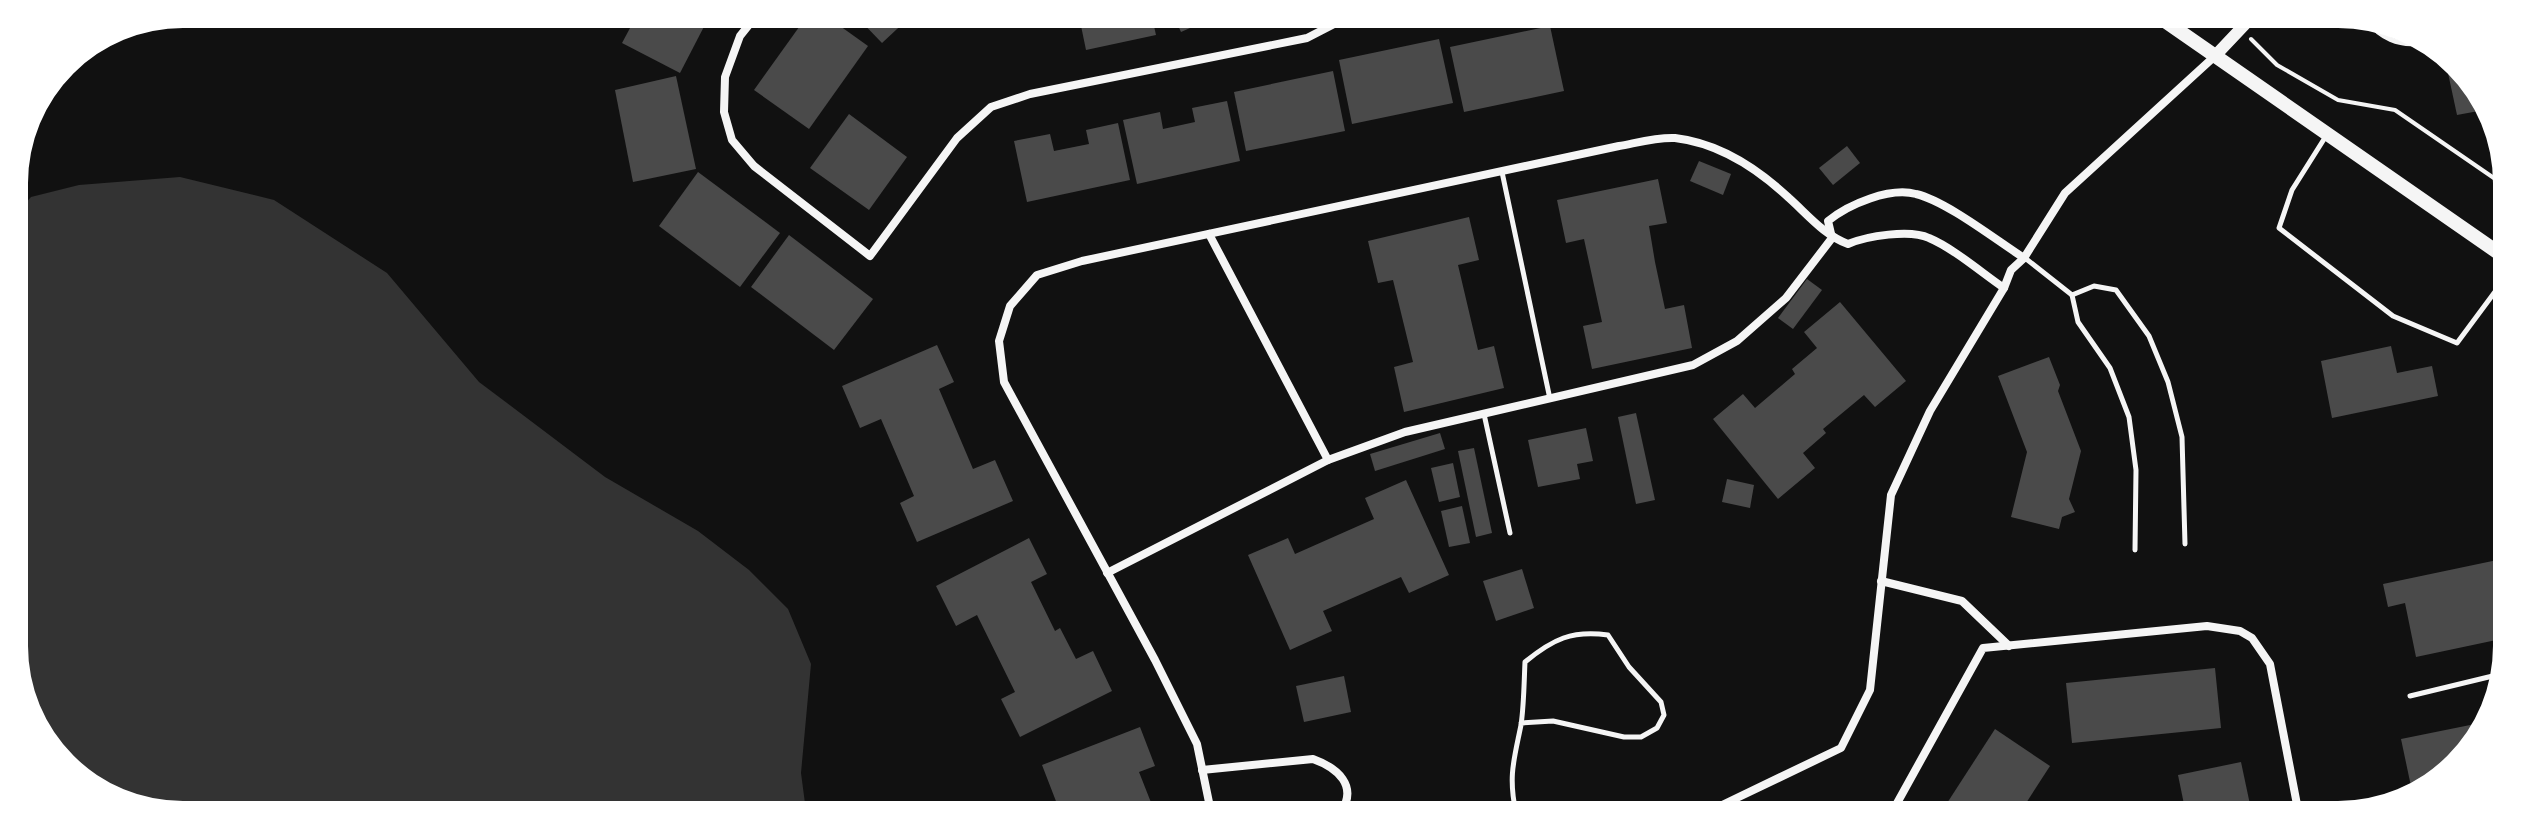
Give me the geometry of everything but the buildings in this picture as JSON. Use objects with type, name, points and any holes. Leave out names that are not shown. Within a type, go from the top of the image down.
[{"type":"main road","points":[[2175,28],[2493,249]]},
{"type":"street","points":[[746,28],[740,36],[725,77],[724,112],[732,140],[754,166],[870,256],[957,138],[991,107],[1030,94],[1307,38],[1326,28]]},
{"type":"street","points":[[1731,801],[1841,748],[1870,690],[1891,495],[1930,411],[2004,288],[2011,270],[2024,258],[2065,193],[2241,28]]},
{"type":"street","points":[[1209,801],[1197,744],[1155,660],[1004,382],[999,341],[1010,306],[1037,275],[1082,261],[1619,146],[1672,138],[1701,143],[1732,155],[1776,186],[1832,238],[1848,244],[1860,239],[1899,234],[1927,237],[2004,288]]},
{"type":"street","points":[[1832,238],[1828,221],[1843,209],[1884,195],[1915,193],[1949,210],[2024,258]]},
{"type":"street","points":[[1209,234],[1328,460]]},
{"type":"street","points":[[1107,573],[1328,460],[1405,432],[1693,365],[1737,341],[1786,298],[1832,238]]},
{"type":"street","points":[[1881,581],[1962,601],[2009,646]]},
{"type":"street","points":[[1898,801],[1983,648],[2207,626],[2240,631],[2252,638],[2270,664],[2296,801]]},
{"type":"street","points":[[1202,770],[1313,759],[1338,773],[1345,783],[1347,801]]},
{"type":"lane","points":[[2328,134],[2292,190],[2279,228],[2393,316],[2457,343],[2493,294]]},
{"type":"lane","points":[[1502,171],[1550,399]]},
{"type":"lane","points":[[2024,258],[2072,295],[2078,322],[2110,368],[2129,417],[2136,470],[2135,550]]},
{"type":"lane","points":[[2072,295],[2094,286],[2116,290],[2149,336],[2168,382],[2182,437],[2185,544]]},
{"type":"lane","points":[[1484,414],[1510,533]]},
{"type":"lane","points":[[1513,801],[1513,752],[1521,723],[1525,662],[1545,645],[1570,635],[1608,635],[1629,667],[1661,702],[1664,715],[1657,728],[1641,737],[1624,737],[1553,721],[1521,723]]},
{"type":"lane","points":[[2410,696],[2490,677]]},
{"type":"path","points":[[2262,50],[2277,65],[2338,100],[2395,110],[2493,177]]},
{"type":"shaded area","points":[[180,177],[274,200],[387,273],[479,382],[605,477],[698,531],[749,570],[788,609],[811,664],[801,773],[805,801],[162,800],[114,785],[81,763],[66,748],[44,715],[36,696],[28,657],[28,200],[79,185]]}]
